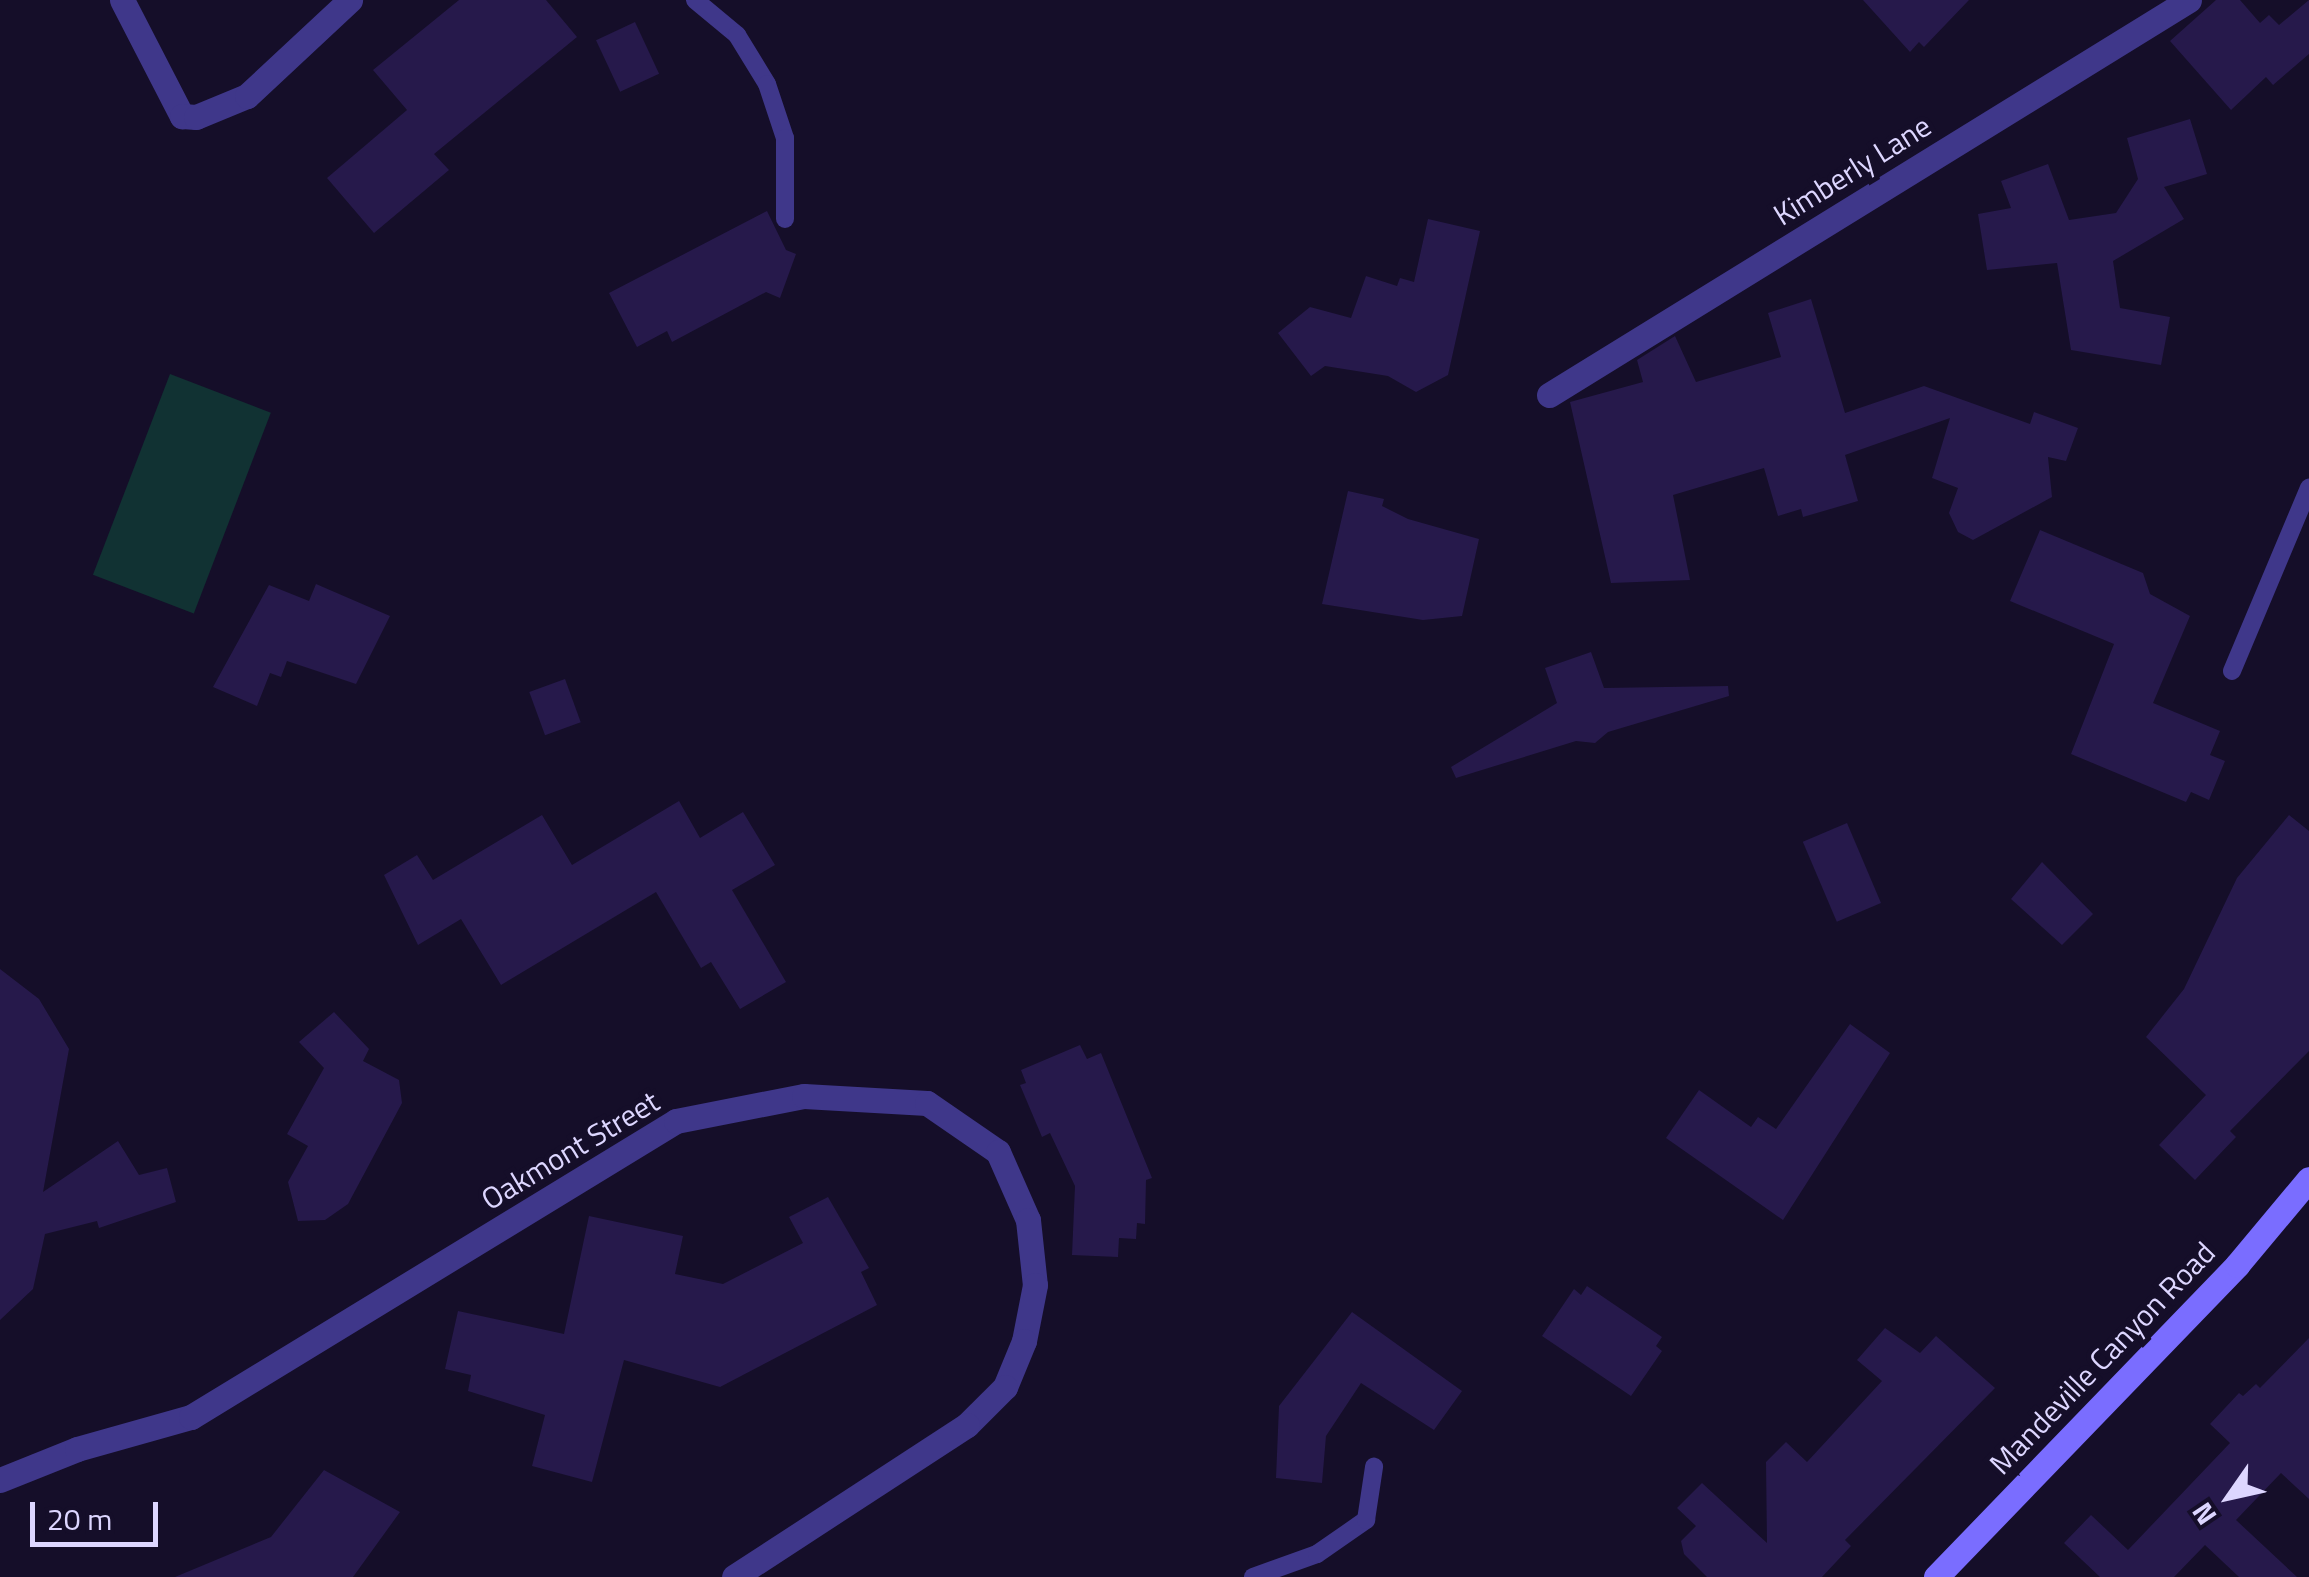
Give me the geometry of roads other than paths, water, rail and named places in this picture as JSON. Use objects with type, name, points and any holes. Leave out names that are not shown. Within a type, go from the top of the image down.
[{"type":"street","points":[[122,0],[182,116],[196,117],[246,96],[350,0]]},
{"type":"street","name":"Kimberly Lane","points":[[1549,395],[2189,0]]},
{"type":"street","name":"Oakmont Street","points":[[0,1480],[77,1449],[191,1417],[676,1121],[804,1096],[927,1103],[998,1152],[1028,1220],[1035,1285],[1024,1341],[1005,1386],[967,1425],[734,1577]]},
{"type":"street","name":"Mandeville Canyon Road","points":[[1936,1577],[2236,1265],[2309,1180]]},
{"type":"lane","points":[[695,0],[737,35],[767,84],[785,138],[785,219]]},
{"type":"lane","points":[[2232,671],[2309,488]]},
{"type":"lane","points":[[1253,1577],[1317,1554],[1366,1520],[1374,1467]]}]
